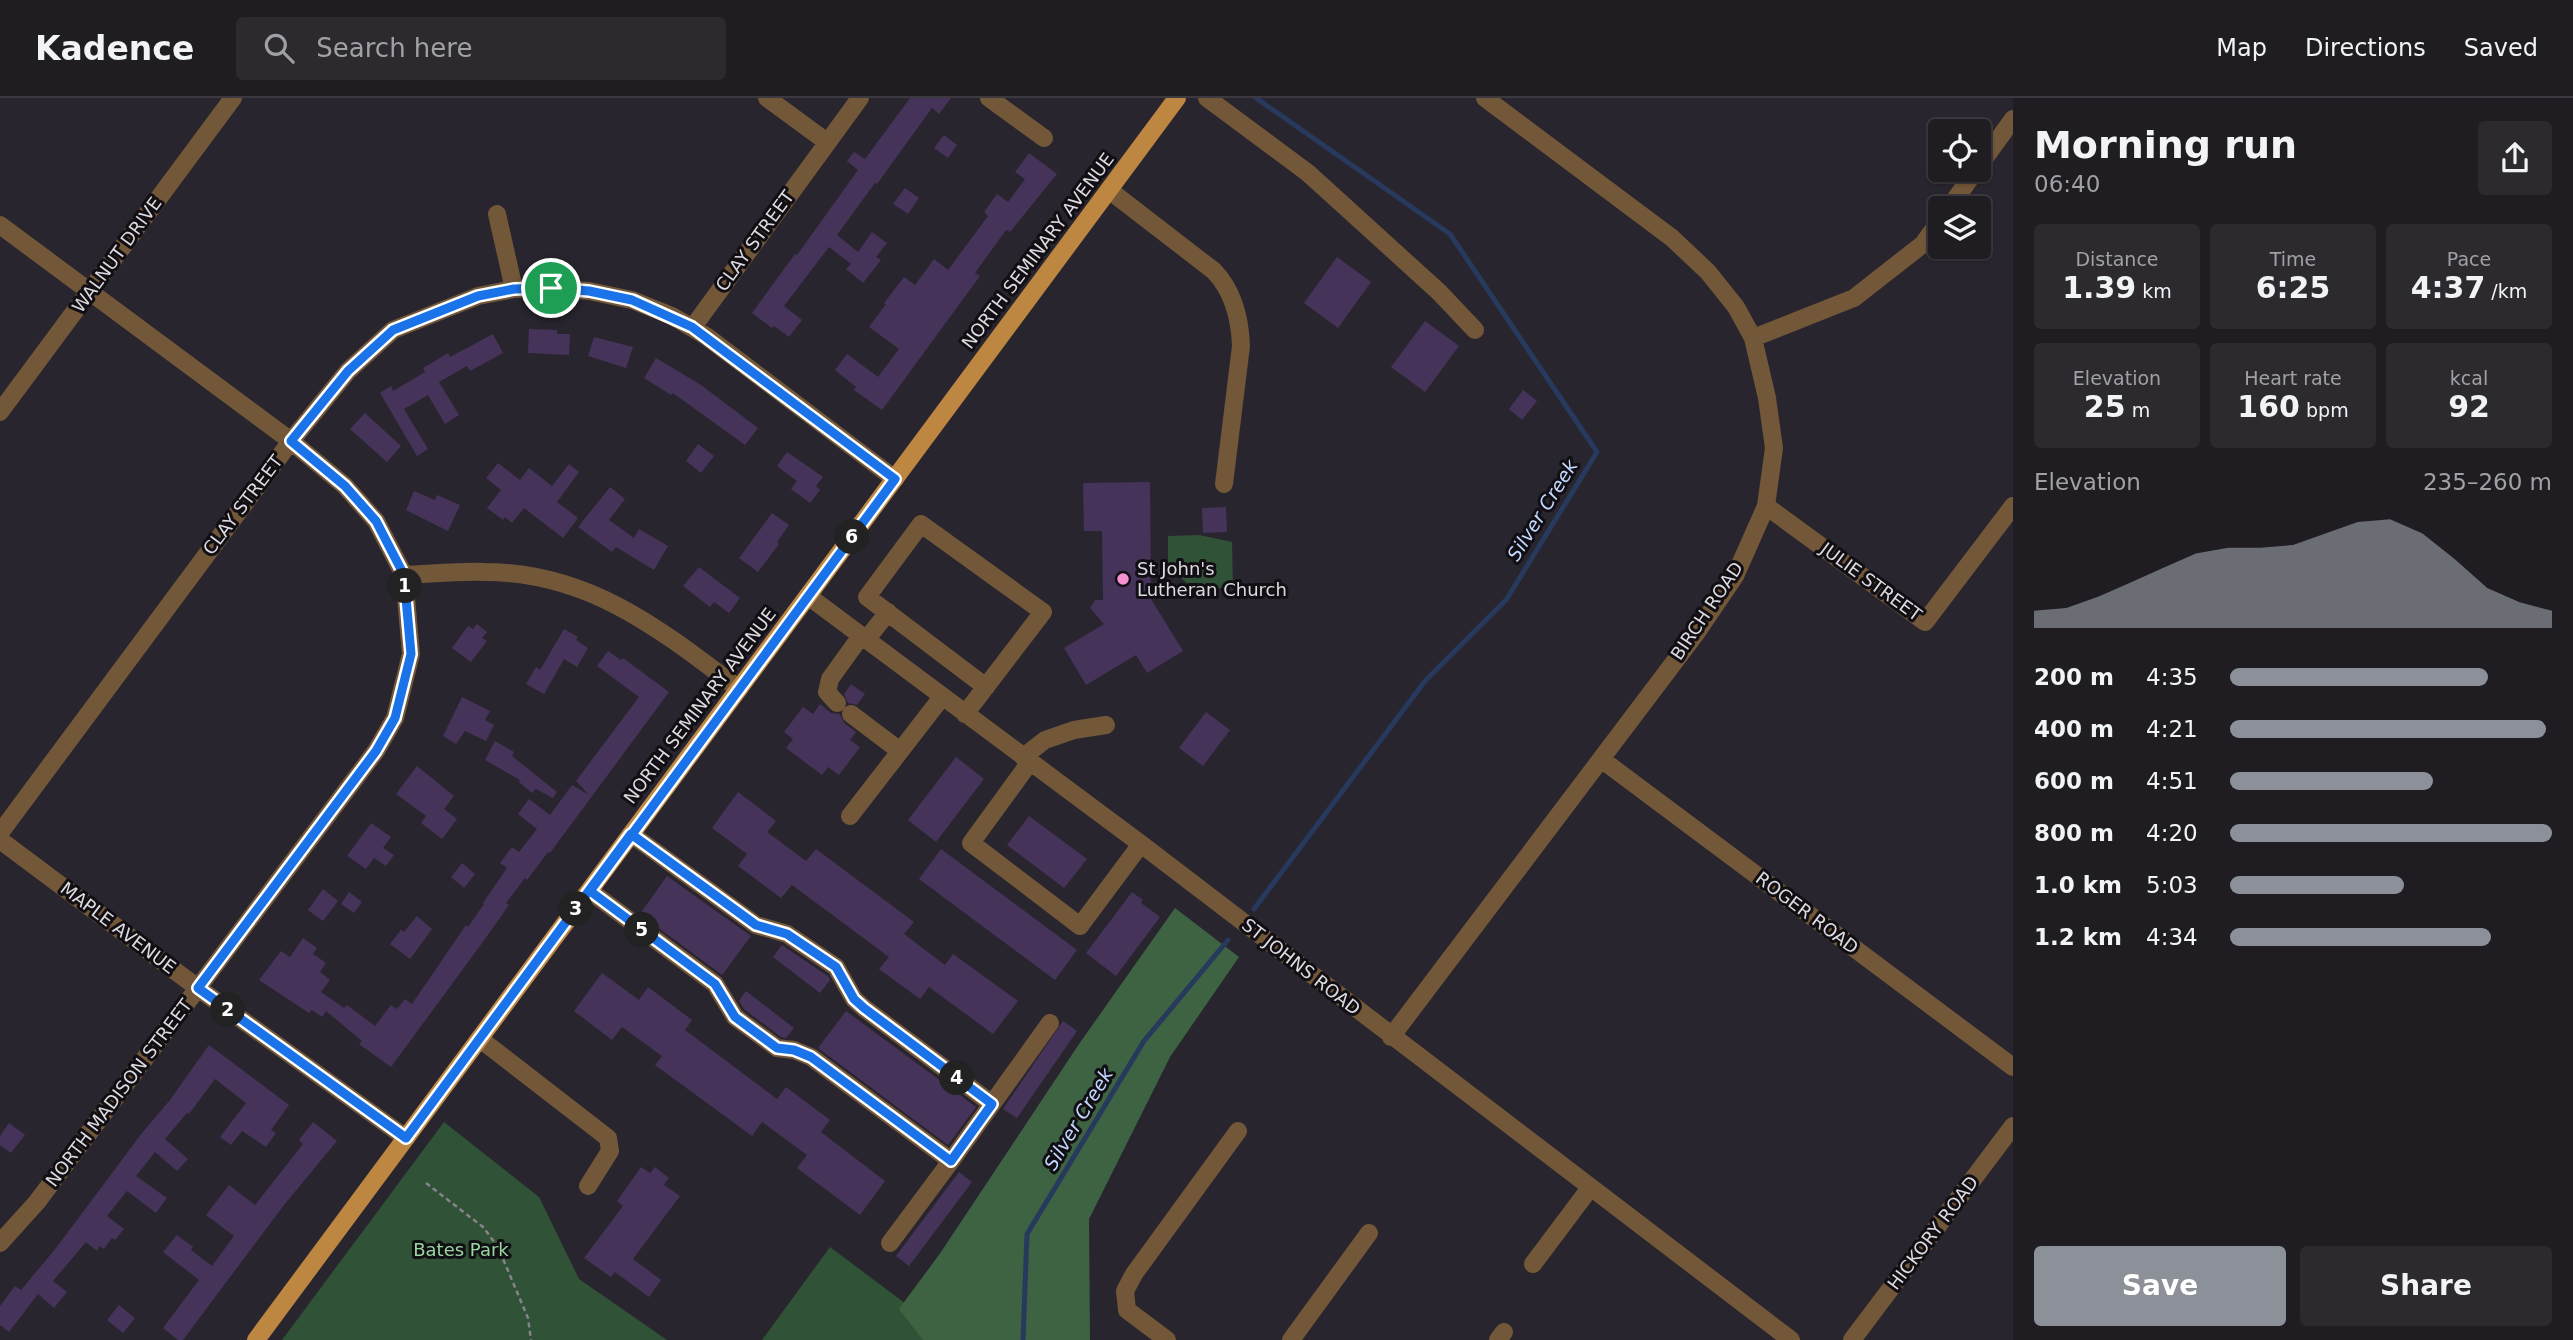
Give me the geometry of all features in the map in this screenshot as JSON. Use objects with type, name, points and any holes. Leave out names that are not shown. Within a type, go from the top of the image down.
[{"type":"main road","name":"NORTH SEMINARY AVENUE","points":[[256,1340],[1177,98]]},
{"type":"street","name":"WALNUT DRIVE","points":[[0,412],[233,98]]},
{"type":"street","points":[[767,98],[827,142]]},
{"type":"street","name":"CLAY STREET","points":[[0,833],[291,441],[348,371],[393,330],[478,296],[514,289],[551,288],[589,291],[632,300],[692,327],[860,98]]},
{"type":"street","points":[[989,98],[1044,138]]},
{"type":"street","points":[[1207,98],[1308,173],[1439,292],[1475,330]]},
{"type":"street","name":"BIRCH ROAD","points":[[1391,1037],[1697,632],[1735,576],[1766,506],[1774,448],[1767,398],[1753,338],[1736,307],[1708,272],[1672,238],[1485,98]]},
{"type":"street","points":[[1991,150],[2013,119]]},
{"type":"street","points":[[1108,190],[1214,271],[1224,281],[1230,295],[1239,321],[1241,346],[1224,484]]},
{"type":"street","points":[[497,214],[514,289]]},
{"type":"street","points":[[0,225],[291,441],[345,486],[376,521],[404,575],[486,572],[537,577],[589,592],[639,617],[739,689]]},
{"type":"street","points":[[1753,338],[1854,298],[1923,244],[1928,237]]},
{"type":"street","points":[[692,327],[895,479]]},
{"type":"street","name":"JULIE STREET","points":[[1766,506],[1925,622],[2013,506]]},
{"type":"street","points":[[965,714],[986,687],[1043,612],[921,524],[867,597],[986,687]]},
{"type":"street","name":"NORTH MADISON STREET","points":[[0,1242],[37,1202],[376,751],[395,718],[411,654],[404,575]]},
{"type":"street","name":"ST JOHNS ROAD","points":[[808,596],[1142,844],[1391,1037],[1791,1340]]},
{"type":"street","points":[[888,612],[830,679],[828,692],[844,708],[900,751]]},
{"type":"street","points":[[850,816],[942,697]]},
{"type":"street","points":[[1106,725],[1074,730],[1045,740],[1027,760],[971,843],[1080,926],[1142,844]]},
{"type":"street","name":"ROGER ROAD","points":[[1601,759],[2013,1067]]},
{"type":"street","points":[[631,834],[756,925],[787,934],[836,967],[854,999],[864,1008],[992,1104]]},
{"type":"street","name":"MAPLE AVENUE","points":[[0,840],[198,988],[406,1138]]},
{"type":"street","points":[[590,891],[715,984],[735,1017],[777,1048],[794,1050],[811,1057],[951,1161]]},
{"type":"street","points":[[890,1243],[1051,1023]]},
{"type":"street","points":[[480,1039],[608,1138],[610,1151],[588,1185]]},
{"type":"street","name":"HICKORY ROAD","points":[[1852,1340],[2013,1126]]},
{"type":"street","points":[[1167,1340],[1127,1310],[1125,1291],[1134,1274],[1238,1131]]},
{"type":"street","points":[[1533,1265],[1591,1188]]},
{"type":"street","points":[[1291,1340],[1369,1233]]},
{"type":"path","points":[[426,1183],[483,1227],[498,1247],[528,1318],[531,1340]]},
{"type":"green space","points":[[1199,535],[1232,542],[1233,588],[1193,588],[1168,567],[1168,536]]},
{"type":"green space","points":[[1175,908],[1239,957],[1170,1057],[1089,1219],[1090,1340],[923,1340],[899,1309],[941,1252],[1079,1044]]},
{"type":"green space","name":"Bates Park","points":[[444,1122],[539,1197],[579,1279],[667,1340],[282,1340]]},
{"type":"green space","points":[[830,1247],[954,1340],[762,1340]]},
{"type":"building","points":[[910,98],[951,98],[939,114],[932,108],[837,235],[858,252],[872,232],[887,243],[876,257],[881,260],[863,283],[846,269],[851,264],[829,247],[784,306],[802,320],[789,337],[774,326],[772,328],[752,313],[858,170],[847,161],[854,152],[865,159]]},
{"type":"building","points":[[944,135],[957,145],[948,158],[934,148]]},
{"type":"building","points":[[1029,153],[1057,174],[1010,232],[1006,230],[975,273],[980,276],[882,410],[854,390],[856,387],[835,370],[847,354],[878,377],[899,349],[869,327],[886,304],[884,303],[904,277],[915,285],[934,259],[948,270],[988,216],[984,212],[997,194],[1008,202],[1025,179],[1015,172]]},
{"type":"building","points":[[905,188],[919,198],[908,214],[893,204]]},
{"type":"building","points":[[1337,257],[1371,282],[1338,328],[1304,303]]},
{"type":"building","points":[[1425,321],[1459,346],[1425,392],[1391,367]]},
{"type":"building","points":[[529,329],[557,330],[557,334],[570,334],[569,355],[528,353]]},
{"type":"building","points":[[493,334],[503,353],[470,371],[467,366],[439,382],[459,415],[445,424],[428,395],[404,409],[428,449],[417,456],[380,393],[391,386],[393,391],[425,372],[423,368],[448,353],[450,357]]},
{"type":"building","points":[[594,337],[633,347],[626,368],[588,356]]},
{"type":"building","points":[[656,358],[701,385],[758,428],[745,445],[673,393],[671,395],[644,378]]},
{"type":"building","points":[[1523,390],[1537,401],[1522,420],[1509,409]]},
{"type":"building","points":[[365,413],[401,446],[387,462],[350,429]]},
{"type":"building","points":[[698,444],[714,456],[701,473],[686,461]]},
{"type":"building","points":[[787,452],[823,477],[816,486],[820,490],[810,503],[791,489],[797,481],[777,466]]},
{"type":"building","points":[[498,463],[520,480],[529,468],[552,486],[569,464],[579,472],[557,502],[578,518],[563,538],[524,508],[512,523],[487,508],[501,490],[486,478]]},
{"type":"building","points":[[1150,482],[1151,599],[1183,651],[1147,673],[1136,655],[1086,685],[1064,648],[1104,624],[1090,608],[1095,600],[1103,600],[1102,531],[1084,531],[1083,483]]},
{"type":"building","points":[[610,487],[625,499],[609,520],[634,538],[639,529],[668,546],[654,570],[616,547],[612,552],[578,527]]},
{"type":"building","points":[[414,491],[435,500],[437,495],[460,505],[448,531],[406,510]]},
{"type":"building","points":[[1226,507],[1227,532],[1203,533],[1202,508]]},
{"type":"building","points":[[772,513],[789,525],[777,542],[779,544],[758,572],[739,558]]},
{"type":"building","points":[[699,567],[740,598],[729,613],[714,602],[710,607],[683,586]]},
{"type":"building","points":[[477,624],[487,632],[482,638],[487,641],[471,662],[452,648],[468,626],[473,629]]},
{"type":"building","points":[[564,629],[578,637],[576,640],[588,648],[577,667],[564,659],[544,694],[526,684],[536,667],[540,670]]},
{"type":"building","points":[[608,651],[621,660],[623,658],[669,692],[550,853],[548,852],[527,880],[525,878],[506,903],[509,905],[391,1067],[359,1044],[362,1041],[326,1011],[322,1017],[312,1010],[309,1013],[259,980],[281,951],[290,957],[303,938],[317,948],[313,954],[326,963],[320,972],[330,980],[321,992],[344,1008],[347,1005],[375,1026],[391,1005],[397,1009],[405,999],[412,1004],[507,868],[500,863],[512,847],[519,852],[537,829],[518,814],[529,799],[550,815],[572,785],[589,795],[576,781],[639,697],[597,666]]},
{"type":"building","points":[[851,684],[865,694],[857,705],[848,703],[844,694]]},
{"type":"building","points":[[462,697],[490,711],[485,720],[494,725],[486,741],[465,731],[456,744],[443,736]]},
{"type":"building","points":[[820,704],[831,713],[840,714],[844,723],[856,732],[850,740],[860,747],[839,775],[828,767],[822,775],[786,748],[793,739],[784,732],[803,707],[813,714]]},
{"type":"building","points":[[1206,712],[1230,730],[1203,766],[1179,748]]},
{"type":"building","points":[[495,741],[514,752],[512,756],[557,792],[553,798],[536,789],[532,793],[520,780],[485,760]]},
{"type":"building","points":[[956,757],[984,779],[936,842],[908,820]]},
{"type":"building","points":[[417,766],[454,796],[444,809],[457,819],[442,839],[421,823],[426,816],[396,794]]},
{"type":"building","points":[[738,792],[776,821],[767,832],[806,861],[816,849],[914,922],[904,934],[945,965],[953,954],[1018,1001],[993,1034],[929,987],[920,999],[879,969],[889,957],[792,885],[781,898],[738,866],[747,854],[712,828]]},
{"type":"building","points":[[1029,816],[1087,859],[1064,888],[1007,845]]},
{"type":"building","points":[[371,823],[391,837],[383,848],[394,855],[386,866],[374,858],[366,869],[347,856]]},
{"type":"building","points":[[941,849],[1077,950],[1055,980],[919,879]]},
{"type":"building","points":[[462,863],[475,874],[464,888],[451,877]]},
{"type":"building","points":[[667,876],[751,936],[722,975],[640,914]]},
{"type":"building","points":[[323,889],[338,901],[323,921],[308,910]]},
{"type":"building","points":[[349,892],[362,902],[354,913],[341,904]]},
{"type":"building","points":[[1132,892],[1143,900],[1141,903],[1160,917],[1116,976],[1086,953]]},
{"type":"building","points":[[417,916],[432,929],[410,959],[390,944]]},
{"type":"building","points":[[782,945],[829,977],[830,980],[820,993],[773,957]]},
{"type":"building","points":[[602,973],[639,1000],[648,987],[692,1020],[685,1030],[777,1099],[786,1087],[830,1120],[821,1132],[885,1181],[860,1215],[797,1168],[807,1155],[762,1122],[752,1136],[655,1065],[662,1056],[622,1027],[612,1040],[574,1011]]},
{"type":"building","points":[[746,991],[794,1028],[786,1038],[744,1009],[739,1001]]},
{"type":"building","points":[[846,1011],[976,1107],[948,1145],[818,1048]]},
{"type":"building","points":[[1063,1021],[1077,1031],[1017,1118],[1003,1109]]},
{"type":"building","points":[[209,1045],[289,1105],[271,1130],[276,1133],[266,1147],[242,1131],[231,1145],[220,1137],[246,1103],[215,1079],[189,1114],[187,1113],[165,1139],[188,1159],[177,1171],[155,1152],[136,1176],[167,1198],[156,1213],[127,1191],[107,1216],[124,1229],[115,1240],[112,1238],[104,1249],[100,1246],[97,1251],[86,1242],[53,1281],[67,1292],[54,1308],[38,1294],[9,1332],[0,1325],[0,1306],[15,1286],[21,1290],[56,1248]]},
{"type":"building","points":[[313,1122],[337,1141],[284,1205],[183,1340],[178,1340],[163,1328],[199,1280],[163,1252],[177,1235],[212,1266],[234,1236],[206,1215],[229,1185],[255,1205],[303,1144],[299,1140]]},
{"type":"building","points":[[9,1123],[25,1135],[11,1153],[0,1145],[0,1136]]},
{"type":"building","points":[[641,1167],[650,1173],[655,1167],[669,1178],[664,1185],[680,1196],[633,1259],[661,1280],[649,1297],[615,1272],[611,1277],[584,1258],[623,1206],[617,1201]]},
{"type":"building","points":[[959,1172],[972,1182],[909,1266],[896,1256]]},
{"type":"building","points":[[119,1305],[135,1318],[123,1333],[107,1320]]},
{"type":"waterway","name":"Silver Creek","points":[[1254,909],[1425,681],[1506,600],[1597,452],[1450,234],[1256,98]]},
{"type":"waterway","name":"Silver Creek","points":[[1023,1340],[1027,1234],[1144,1041],[1228,940]]},
{"type":"place","name":"St John's Lutheran Church","points":[[1123,579]]},
{"type":"route","points":[[551,288],[514,289],[478,296],[393,330],[348,371],[291,441],[345,486],[376,521],[404,575],[411,654],[395,718],[376,751],[198,988],[406,1138],[631,834],[756,925],[787,934],[836,967],[854,999],[864,1008],[992,1104],[951,1161],[811,1057],[794,1050],[777,1048],[735,1017],[715,984],[590,891],[631,834],[685,761],[895,479],[692,327],[632,300],[589,291],[551,288]]}]
